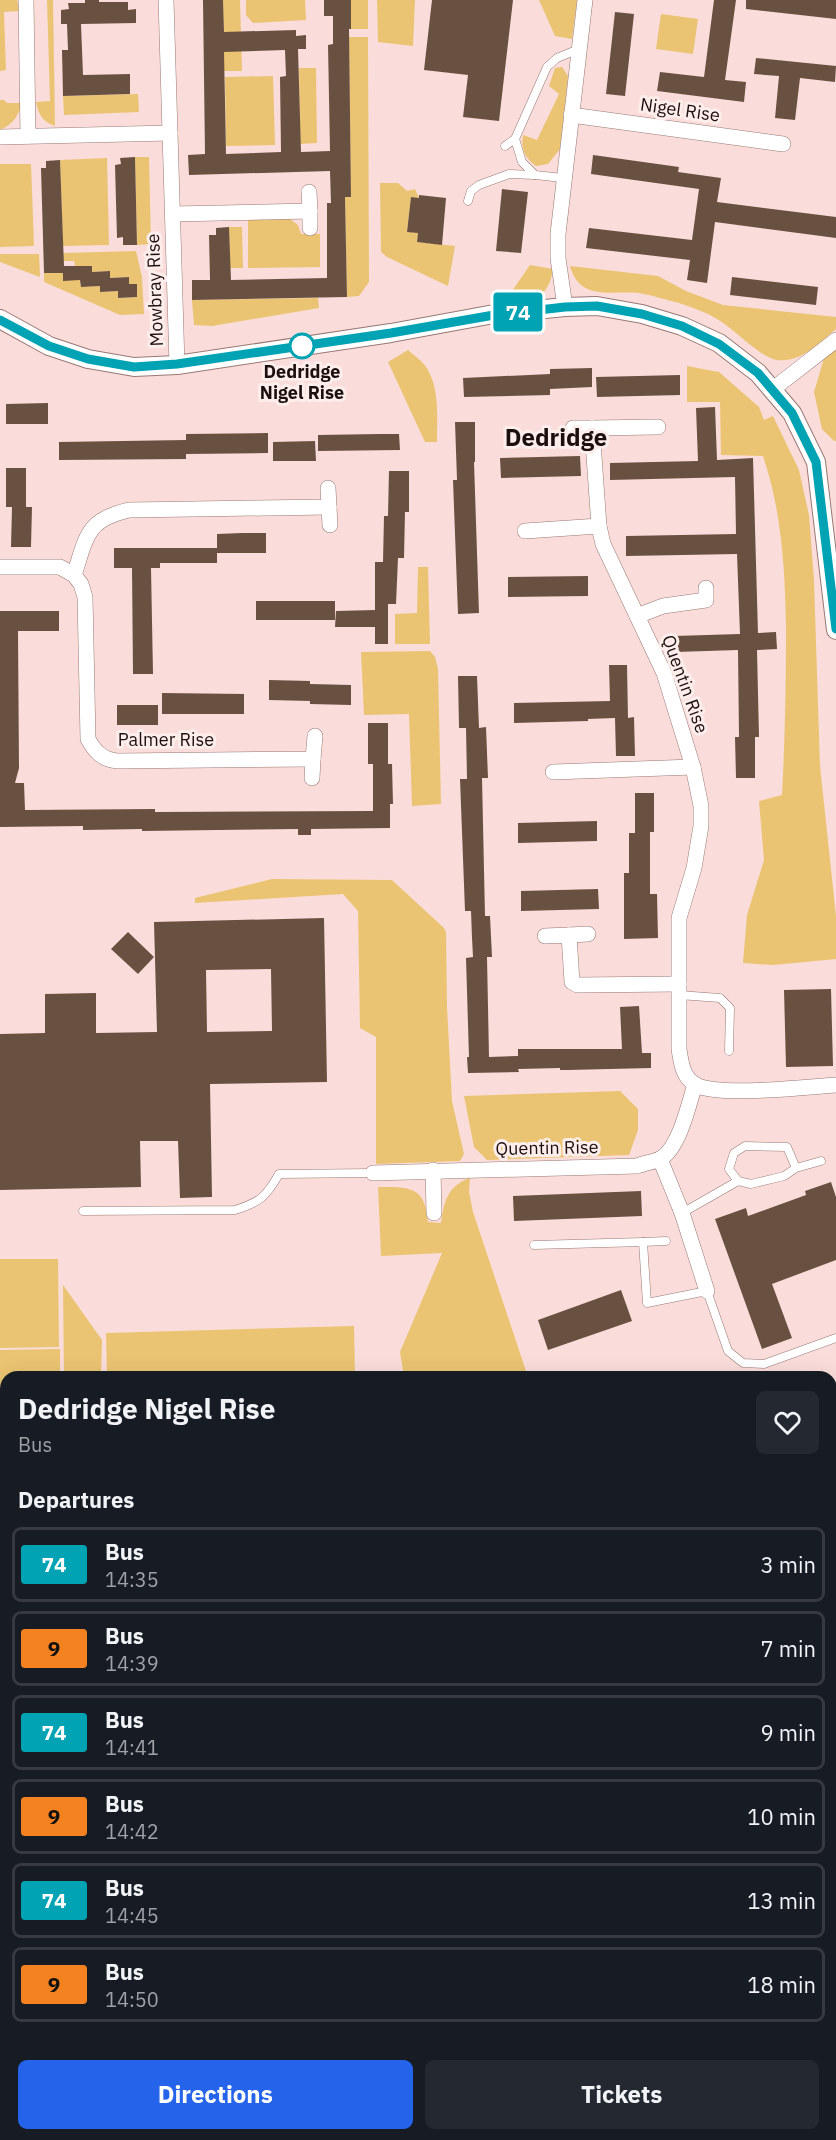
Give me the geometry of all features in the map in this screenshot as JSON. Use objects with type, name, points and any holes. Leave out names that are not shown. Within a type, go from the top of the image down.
[{"type":"street","points":[[26,0],[28,136]]},
{"type":"street","name":"Mowbray Rise","points":[[166,0],[177,364]]},
{"type":"street","points":[[565,307],[558,258],[558,234],[585,0]]},
{"type":"street","name":"Nigel Rise","points":[[571,115],[783,144]]},
{"type":"street","points":[[0,137],[170,133]]},
{"type":"street","points":[[309,192],[310,228]]},
{"type":"street","name":"Mowbray Rise","points":[[173,214],[310,212]]},
{"type":"street","points":[[0,320],[49,346],[88,359],[134,367],[177,364],[391,333],[494,315],[565,307],[597,306],[642,314],[682,326],[719,344],[758,373],[792,413],[816,462],[836,630]]},
{"type":"street","points":[[773,389],[836,340]]},
{"type":"street","points":[[573,428],[658,427]]},
{"type":"street","name":"Quentin Rise","points":[[592,428],[599,525],[610,562],[664,673],[693,767],[701,806],[701,826],[694,868],[679,918],[679,1049],[685,1076],[695,1084]]},
{"type":"street","points":[[328,488],[330,525]]},
{"type":"street","points":[[0,567],[60,567],[74,575],[91,529],[109,514],[129,510],[329,507]]},
{"type":"street","points":[[525,531],[599,525]]},
{"type":"street","name":"Palmer Rise","points":[[74,575],[81,584],[85,597],[88,739],[94,750],[103,757],[118,761],[313,759]]},
{"type":"street","points":[[638,616],[663,606],[706,601]]},
{"type":"street","points":[[312,778],[315,736]]},
{"type":"street","points":[[553,772],[693,767]]},
{"type":"street","points":[[545,936],[588,934]]},
{"type":"street","points":[[569,935],[572,982],[577,985],[679,989]]},
{"type":"street","points":[[707,1291],[682,1213],[660,1159],[669,1150],[686,1116],[695,1084],[706,1089],[720,1090],[771,1090],[836,1085]]},
{"type":"street","name":"Quentin Rise","points":[[373,1173],[637,1166],[660,1159]]},
{"type":"street","points":[[433,1170],[434,1213]]},
{"type":"lane","points":[[505,146],[515,139],[547,68],[557,58],[579,49]]},
{"type":"lane","points":[[515,139],[522,162],[535,176]]},
{"type":"lane","points":[[468,201],[471,191],[479,185],[509,174],[563,178]]},
{"type":"lane","points":[[679,989],[720,998],[730,1008],[729,1051]]},
{"type":"lane","points":[[796,1168],[787,1147],[745,1146],[734,1153],[729,1168],[738,1181],[751,1184],[784,1176],[796,1168],[821,1161]]},
{"type":"lane","points":[[83,1211],[235,1210],[257,1203],[279,1174],[373,1173]]},
{"type":"lane","points":[[682,1213],[738,1181]]},
{"type":"lane","points":[[534,1245],[666,1241]]},
{"type":"lane","points":[[643,1242],[647,1304],[707,1291],[728,1351],[742,1363],[764,1364],[836,1338]]},
{"type":"shaded area","points":[[0,0],[17,0],[20,11],[4,12],[6,70],[0,71]]},
{"type":"shaded area","points":[[47,0],[53,0],[55,126],[42,117],[36,102],[50,101]]},
{"type":"shaded area","points":[[223,0],[240,0],[242,71],[224,71]]},
{"type":"shaded area","points":[[246,0],[305,0],[306,20],[253,23],[246,15]]},
{"type":"shaded area","points":[[351,0],[368,0],[368,29],[351,29]]},
{"type":"shaded area","points":[[377,0],[415,0],[413,46],[378,42]]},
{"type":"shaded area","points":[[539,0],[577,0],[572,39],[555,36]]},
{"type":"shaded area","points":[[661,14],[698,19],[693,54],[656,49]]},
{"type":"shaded area","points":[[349,37],[368,37],[369,282],[359,296],[347,297],[345,197],[351,197]]},
{"type":"shaded area","points":[[562,67],[568,76],[560,149],[548,164],[536,166],[524,152],[523,135],[537,140],[559,94],[549,86],[555,68]]},
{"type":"shaded area","points":[[299,68],[316,68],[317,143],[300,144]]},
{"type":"shaded area","points":[[273,76],[275,145],[226,146],[225,77]]},
{"type":"shaded area","points":[[138,94],[139,112],[64,115],[63,96]]},
{"type":"shaded area","points":[[0,100],[7,103],[22,103],[14,120],[0,130]]},
{"type":"shaded area","points":[[135,157],[149,157],[151,244],[137,245]]},
{"type":"shaded area","points":[[107,158],[109,245],[63,246],[60,160]]},
{"type":"shaded area","points":[[0,164],[31,164],[34,246],[0,247]]},
{"type":"shaded area","points":[[380,183],[398,183],[407,191],[415,189],[419,198],[411,197],[407,231],[418,233],[417,242],[455,246],[448,286],[381,252]]},
{"type":"shaded area","points":[[290,219],[298,225],[301,234],[320,234],[320,267],[248,268],[248,220]]},
{"type":"shaded area","points":[[229,227],[242,227],[243,268],[230,268]]},
{"type":"shaded area","points":[[136,251],[142,277],[144,314],[120,315],[44,282],[44,273],[63,273],[63,280],[80,280],[81,287],[100,286],[100,292],[118,291],[118,298],[137,297],[137,284],[129,284],[129,277],[110,278],[110,271],[92,272],[91,266],[75,266],[74,261],[63,261],[63,253]]},
{"type":"shaded area","points":[[0,254],[39,254],[40,277],[0,262]]},
{"type":"shaded area","points":[[530,265],[553,269],[547,287],[538,296],[505,301]]},
{"type":"shaded area","points":[[570,266],[658,276],[686,291],[723,305],[836,317],[836,329],[802,355],[777,360],[755,349],[724,323],[693,308],[639,293],[608,293],[589,290],[581,285]]},
{"type":"shaded area","points":[[318,298],[319,308],[212,326],[194,325],[192,300]]},
{"type":"shaded area","points":[[836,347],[836,441],[834,441],[822,429],[814,392],[825,355]]},
{"type":"shaded area","points":[[408,350],[424,365],[434,384],[437,403],[437,442],[425,442],[388,362]]},
{"type":"shaded area","points":[[687,366],[719,372],[759,407],[764,420],[773,416],[799,470],[809,515],[814,580],[820,766],[836,916],[836,959],[773,965],[743,963],[747,915],[764,860],[759,801],[782,795],[786,650],[783,563],[774,498],[763,456],[721,455],[720,402],[687,402]]},
{"type":"shaded area","points":[[418,567],[428,567],[430,644],[395,644],[395,614],[417,613]]},
{"type":"shaded area","points":[[430,651],[435,657],[438,669],[441,804],[412,806],[409,714],[364,715],[361,652]]},
{"type":"shaded area","points":[[272,879],[392,880],[444,928],[446,932],[452,1101],[464,1154],[460,1161],[376,1164],[376,1037],[360,1028],[358,911],[343,894],[195,903],[195,898]]},
{"type":"shaded area","points":[[620,1091],[638,1109],[638,1130],[629,1155],[487,1160],[474,1147],[464,1096]]},
{"type":"shaded area","points":[[470,1178],[469,1192],[473,1212],[526,1371],[403,1371],[400,1352],[442,1253],[381,1256],[378,1187],[399,1187],[414,1191],[423,1201],[428,1222],[441,1223],[448,1196],[462,1181]]},
{"type":"shaded area","points":[[0,1259],[58,1259],[59,1347],[0,1348]]},
{"type":"shaded area","points":[[63,1285],[102,1340],[101,1371],[64,1371]]},
{"type":"shaded area","points":[[354,1326],[355,1371],[107,1371],[106,1333]]},
{"type":"shaded area","points":[[60,1349],[60,1371],[0,1371],[0,1350]]},
{"type":"building","points":[[85,0],[128,2],[128,10],[136,9],[136,23],[81,24],[83,75],[130,74],[130,94],[63,96],[62,50],[68,50],[67,24],[61,24],[61,10],[69,9],[68,3],[85,3]]},
{"type":"building","points":[[203,0],[223,0],[224,32],[296,30],[296,36],[306,35],[306,49],[298,49],[301,152],[330,151],[328,45],[333,44],[333,16],[324,16],[324,0],[351,0],[351,29],[349,29],[351,197],[345,197],[347,297],[192,300],[192,280],[210,280],[209,235],[216,235],[216,228],[229,227],[231,280],[327,278],[327,203],[331,203],[330,171],[189,175],[188,155],[205,154]],"holes":[[[285,50],[286,76],[280,77],[281,152],[226,154],[224,52]]]},
{"type":"building","points":[[432,0],[513,0],[499,121],[463,117],[468,75],[424,70]]},
{"type":"building","points":[[714,0],[736,0],[725,80],[746,82],[744,102],[657,91],[660,72],[704,77]]},
{"type":"building","points":[[746,0],[836,0],[836,19],[746,9]]},
{"type":"building","points":[[615,12],[634,14],[625,96],[606,94]]},
{"type":"building","points":[[756,58],[836,66],[835,82],[800,78],[795,120],[775,118],[779,76],[754,74]]},
{"type":"building","points":[[593,155],[679,167],[678,172],[721,178],[717,202],[836,217],[836,238],[715,222],[707,283],[687,280],[690,260],[586,248],[589,228],[692,240],[699,189],[591,174]]},
{"type":"building","points":[[135,157],[137,245],[123,245],[123,237],[117,238],[115,165],[121,164],[120,158]]},
{"type":"building","points":[[60,160],[64,266],[92,266],[92,272],[110,271],[110,278],[129,277],[129,284],[137,284],[137,297],[118,298],[118,291],[100,292],[100,286],[81,287],[80,280],[63,281],[63,273],[44,273],[41,168],[46,168],[46,161]]},
{"type":"building","points":[[502,189],[528,192],[521,253],[496,251]]},
{"type":"building","points":[[419,195],[446,198],[442,245],[417,242],[418,233],[407,232],[411,197],[419,198]]},
{"type":"building","points":[[732,277],[818,287],[816,305],[730,295]]},
{"type":"building","points":[[592,368],[592,387],[550,389],[550,395],[464,397],[463,378],[550,374],[550,369]]},
{"type":"building","points":[[680,375],[680,395],[597,397],[596,377]]},
{"type":"building","points":[[48,403],[48,424],[6,424],[6,404]]},
{"type":"building","points":[[715,407],[717,460],[753,458],[758,633],[776,632],[777,649],[757,650],[759,737],[755,737],[755,778],[736,778],[735,737],[739,737],[738,650],[675,652],[674,636],[740,634],[737,554],[626,556],[626,536],[736,534],[735,477],[610,480],[610,463],[698,461],[696,408]]},
{"type":"building","points":[[455,422],[475,422],[474,462],[479,613],[458,614],[453,480],[457,480]]},
{"type":"building","points":[[268,433],[268,453],[186,454],[186,459],[59,460],[59,442],[186,440],[186,434]]},
{"type":"building","points":[[399,434],[400,450],[318,451],[318,435]]},
{"type":"building","points":[[315,441],[316,461],[273,461],[273,442]]},
{"type":"building","points":[[580,456],[581,476],[501,478],[500,458]]},
{"type":"building","points":[[6,468],[26,468],[26,507],[32,507],[31,547],[11,547],[12,507],[6,507]]},
{"type":"building","points":[[389,471],[409,471],[409,512],[405,512],[404,558],[398,558],[396,604],[388,604],[388,644],[375,644],[375,627],[335,627],[336,611],[375,610],[375,562],[383,562],[384,516],[388,516]]},
{"type":"building","points":[[266,533],[266,553],[217,553],[217,534]]},
{"type":"building","points":[[114,548],[217,548],[217,563],[160,563],[160,568],[151,568],[153,674],[133,674],[132,568],[114,568]]},
{"type":"building","points":[[588,576],[588,596],[508,597],[508,577]]},
{"type":"building","points":[[256,601],[335,601],[335,620],[256,620]]},
{"type":"building","points":[[0,611],[59,611],[59,631],[18,631],[19,768],[15,783],[24,783],[25,810],[373,811],[373,764],[368,764],[368,723],[388,723],[388,764],[392,764],[393,804],[390,804],[390,828],[311,829],[311,835],[298,835],[298,829],[142,831],[142,829],[83,830],[83,826],[0,827]]},
{"type":"building","points":[[609,665],[627,665],[628,718],[634,717],[635,756],[616,756],[615,718],[514,723],[514,703],[610,701]]},
{"type":"building","points":[[458,676],[477,676],[479,728],[486,727],[488,778],[482,778],[485,916],[490,916],[492,957],[487,957],[489,1057],[518,1056],[518,1049],[622,1049],[620,1007],[639,1006],[642,1053],[651,1053],[651,1068],[518,1069],[519,1072],[468,1073],[466,958],[473,957],[471,911],[465,911],[460,779],[467,779],[466,728],[459,728]]},
{"type":"building","points":[[269,680],[351,685],[351,705],[269,700]]},
{"type":"building","points":[[162,693],[244,694],[244,714],[162,714]]},
{"type":"building","points":[[117,705],[158,705],[158,725],[117,725]]},
{"type":"building","points":[[635,793],[654,793],[654,832],[650,832],[650,894],[657,894],[658,938],[624,939],[624,873],[629,873],[629,833],[635,833]]},
{"type":"building","points":[[597,821],[597,841],[518,843],[518,823]]},
{"type":"building","points":[[598,889],[599,909],[521,911],[521,891]]},
{"type":"building","points":[[324,918],[327,1082],[210,1084],[212,1197],[180,1198],[178,1141],[140,1141],[141,1187],[0,1190],[0,1034],[45,1033],[45,994],[96,993],[96,1033],[157,1032],[154,922]],"holes":[[[271,969],[272,1031],[207,1032],[206,970]]]},
{"type":"building","points":[[128,932],[154,957],[138,974],[111,949]]},
{"type":"building","points":[[831,989],[833,1066],[786,1067],[784,990]]},
{"type":"building","points":[[831,1182],[836,1197],[836,1260],[772,1284],[792,1338],[762,1349],[715,1219],[746,1208],[748,1216],[806,1195],[805,1191]]},
{"type":"building","points":[[641,1191],[642,1216],[514,1221],[513,1196]]},
{"type":"building","points":[[621,1290],[632,1321],[548,1350],[538,1320]]},
{"type":"bus line","name":"74","points":[[0,320],[49,346],[88,359],[134,367],[177,364],[287,349],[460,320],[565,307],[597,306],[642,314],[682,326],[719,344],[758,373],[792,413],[816,462],[836,629]]},
{"type":"place","name":"Dedridge Nigel Rise","points":[[302,346]]},
{"type":"district","name":"Dedridge","points":[[556,438]]}]
